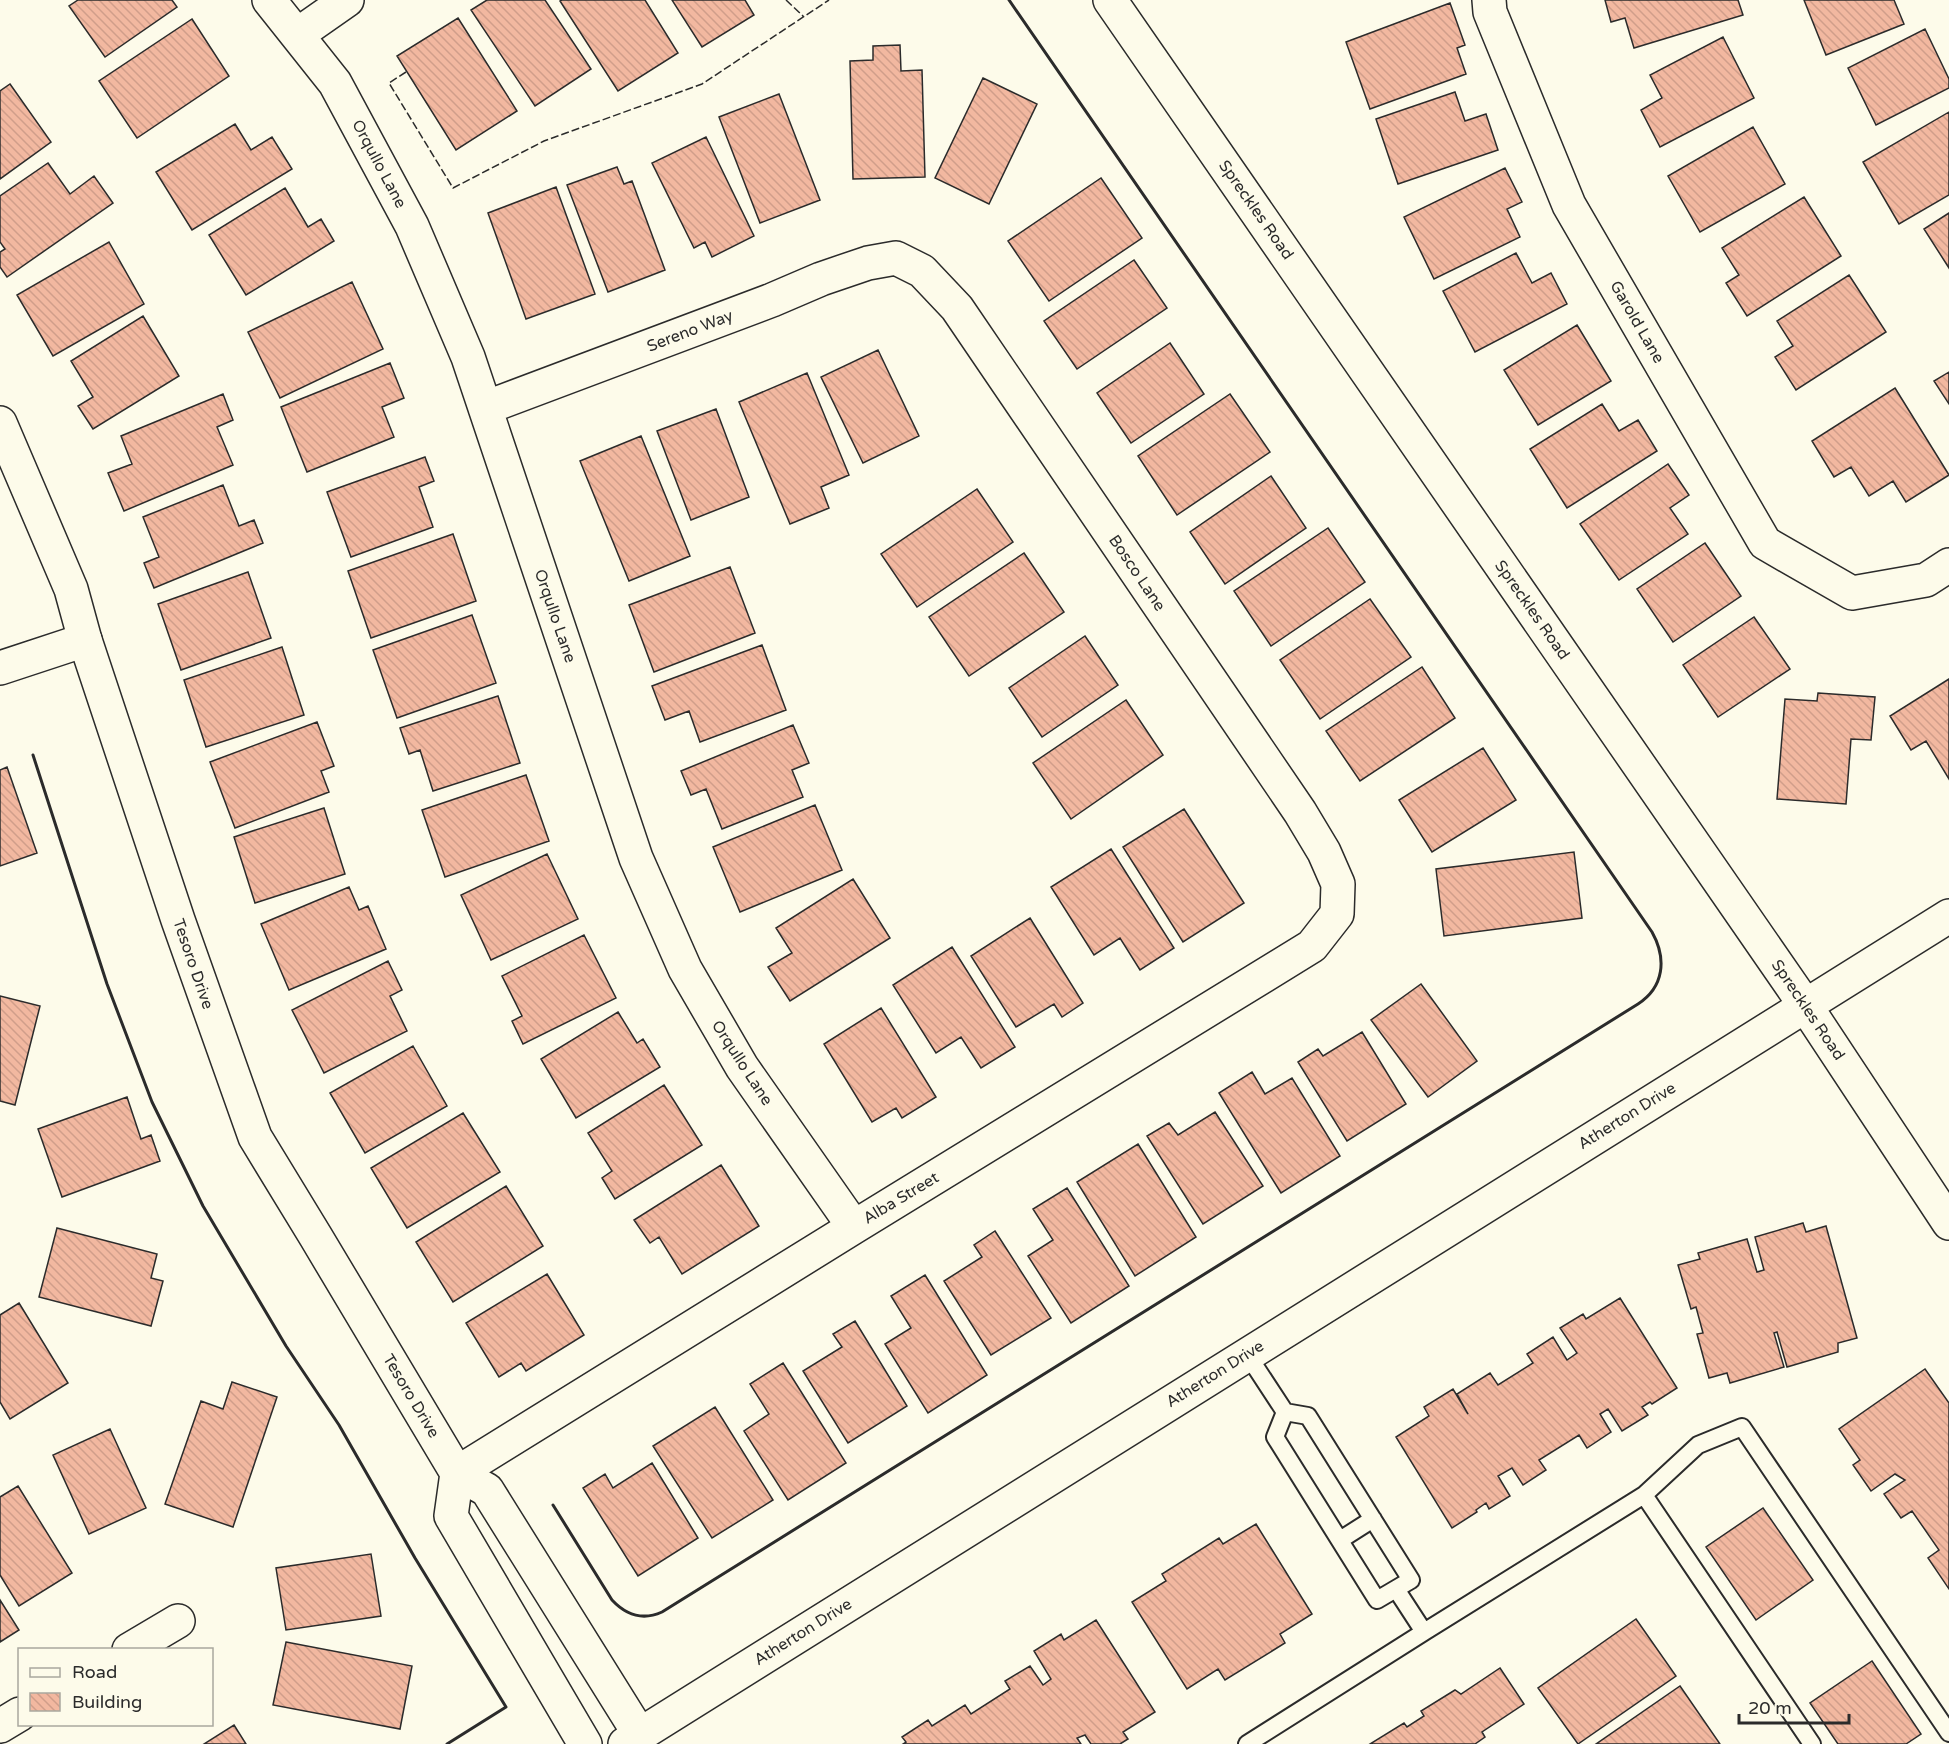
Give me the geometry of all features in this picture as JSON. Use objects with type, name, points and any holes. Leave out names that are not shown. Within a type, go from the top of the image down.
[{"type":"street","name":"Orqullo Lane","points":[[269,0],[335,82],[412,226],[468,357],[636,858],[685,969],[742,1067],[854,1227]]},
{"type":"street","points":[[297,35],[346,0]]},
{"type":"street","name":"Spreckles Road","points":[[1110,0],[1805,1005],[1949,1223]]},
{"type":"street","name":"Garold Lane","points":[[1489,0],[1491,12],[1569,205],[1765,543],[1852,593],[1926,580],[1949,565]]},
{"type":"street","name":"Sereno Way","points":[[485,408],[772,300],[821,279],[868,262],[896,258]]},
{"type":"street","name":"Bosco Lane","points":[[896,258],[922,271],[957,308],[1300,812],[1324,852],[1338,884],[1337,914]]},
{"type":"street","name":"Tesoro Drive","points":[[0,423],[71,589],[85,640],[178,920],[255,1137],[457,1473]]},
{"type":"street","points":[[0,668],[85,640]]},
{"type":"street","name":"Alba Street","points":[[457,1473],[1312,946],[1337,914]]},
{"type":"street","name":"Atherton Drive","points":[[637,1741],[1248,1354],[1949,916]]},
{"type":"street","points":[[585,1744],[451,1516],[457,1473],[488,1490],[637,1741]]},
{"type":"street","points":[[132,1648],[178,1621]]},
{"type":"street","points":[[0,1726],[18,1715]]},
{"type":"lane","points":[[1248,1354],[1285,1412],[1308,1416],[1411,1580],[1377,1600],[1275,1437],[1285,1412]]},
{"type":"lane","points":[[1247,1744],[1644,1495],[1698,1445],[1742,1427],[1949,1733]]},
{"type":"lane","points":[[1644,1495],[1812,1744]]},
{"type":"lane","points":[[1340,1540],[1374,1519]]},
{"type":"lane","points":[[1396,1589],[1424,1632]]},
{"type":"building","points":[[78,0],[172,0],[177,7],[105,57],[69,6]]},
{"type":"building","points":[[487,0],[545,0],[591,69],[535,106],[471,10]]},
{"type":"building","points":[[645,0],[678,53],[618,91],[560,1]]},
{"type":"building","points":[[672,0],[745,0],[754,15],[702,47]]},
{"type":"building","points":[[1605,0],[1738,0],[1743,15],[1634,48],[1625,18],[1611,22]]},
{"type":"building","points":[[1804,0],[1894,0],[1904,24],[1826,55]]},
{"type":"building","points":[[1450,3],[1465,45],[1457,48],[1466,74],[1370,109],[1346,42]]},
{"type":"building","points":[[458,18],[517,111],[456,150],[397,56]]},
{"type":"building","points":[[192,19],[229,76],[137,138],[99,81]]},
{"type":"building","points":[[1925,29],[1949,79],[1949,88],[1876,125],[1848,68]]},
{"type":"building","points":[[1723,37],[1754,98],[1660,147],[1641,110],[1662,98],[1650,75]]},
{"type":"building","points":[[900,45],[901,71],[922,70],[925,177],[853,179],[850,61],[873,60],[873,46]]},
{"type":"building","points":[[983,78],[1037,104],[989,204],[935,178]]},
{"type":"building","points":[[10,84],[51,142],[0,179],[0,91]]},
{"type":"building","points":[[1455,92],[1465,121],[1486,114],[1498,150],[1398,184],[1376,119]]},
{"type":"building","points":[[779,94],[820,200],[760,223],[719,117]]},
{"type":"building","points":[[1949,112],[1949,195],[1899,224],[1863,162]]},
{"type":"building","points":[[235,124],[251,150],[272,137],[292,169],[192,230],[156,172]]},
{"type":"building","points":[[1753,127],[1785,184],[1700,232],[1668,176]]},
{"type":"building","points":[[706,137],[754,236],[712,257],[705,242],[694,248],[652,163]]},
{"type":"building","points":[[48,163],[70,194],[94,176],[113,203],[7,277],[0,267],[0,252],[5,249],[0,242],[0,196]]},
{"type":"building","points":[[617,167],[624,184],[632,181],[665,270],[608,292],[567,185]]},
{"type":"building","points":[[1505,168],[1522,202],[1507,209],[1520,237],[1434,279],[1404,217]]},
{"type":"building","points":[[1101,178],[1142,238],[1049,301],[1008,241]]},
{"type":"building","points":[[556,187],[595,294],[526,319],[488,213]]},
{"type":"building","points":[[285,188],[308,227],[321,219],[334,241],[246,295],[209,235]]},
{"type":"building","points":[[1804,197],[1841,256],[1747,316],[1726,283],[1739,275],[1722,248]]},
{"type":"building","points":[[1949,213],[1949,268],[1924,229]]},
{"type":"building","points":[[109,242],[144,304],[53,356],[17,295]]},
{"type":"building","points":[[1516,253],[1532,283],[1551,273],[1567,304],[1475,352],[1443,291]]},
{"type":"building","points":[[1134,260],[1167,308],[1077,369],[1044,321]]},
{"type":"building","points":[[1849,275],[1886,332],[1796,390],[1775,357],[1793,346],[1777,321]]},
{"type":"building","points":[[352,282],[383,349],[280,398],[248,332]]},
{"type":"building","points":[[143,316],[179,376],[93,429],[78,406],[93,397],[71,361]]},
{"type":"building","points":[[1577,325],[1611,381],[1538,425],[1504,370]]},
{"type":"building","points":[[1170,343],[1204,394],[1131,443],[1097,393]]},
{"type":"building","points":[[878,350],[919,436],[863,463],[821,377]]},
{"type":"building","points":[[390,363],[404,398],[382,407],[394,437],[307,472],[281,407]]},
{"type":"building","points":[[1949,372],[1949,404],[1934,381]]},
{"type":"building","points":[[807,373],[849,475],[821,487],[829,508],[790,524],[739,402]]},
{"type":"building","points":[[1895,388],[1949,475],[1906,502],[1893,481],[1869,496],[1851,467],[1834,477],[1812,441]]},
{"type":"building","points":[[223,394],[233,420],[217,427],[233,465],[124,511],[108,473],[132,464],[121,436]]},
{"type":"building","points":[[1230,394],[1270,452],[1177,515],[1138,456]]},
{"type":"building","points":[[1602,404],[1619,431],[1638,420],[1657,451],[1567,508],[1530,449]]},
{"type":"building","points":[[716,409],[749,497],[691,520],[657,431]]},
{"type":"building","points":[[641,436],[690,556],[629,581],[580,461]]},
{"type":"building","points":[[425,457],[434,481],[419,487],[433,527],[351,557],[327,492]]},
{"type":"building","points":[[1668,464],[1689,495],[1670,508],[1688,534],[1619,580],[1580,524]]},
{"type":"building","points":[[1271,476],[1306,528],[1225,584],[1190,532]]},
{"type":"building","points":[[223,485],[239,526],[254,520],[263,543],[154,588],[144,563],[159,557],[143,517]]},
{"type":"building","points":[[977,489],[1013,542],[917,607],[881,554]]},
{"type":"building","points":[[1328,528],[1365,582],[1271,646],[1234,591]]},
{"type":"building","points":[[453,534],[476,601],[371,638],[348,571]]},
{"type":"building","points":[[1705,543],[1741,596],[1673,642],[1637,589]]},
{"type":"building","points":[[1024,553],[1064,612],[969,676],[929,617]]},
{"type":"building","points":[[730,567],[755,633],[654,672],[629,605]]},
{"type":"building","points":[[248,572],[271,638],[181,670],[158,604]]},
{"type":"building","points":[[1370,599],[1411,657],[1320,719],[1280,660]]},
{"type":"building","points":[[472,615],[496,683],[397,718],[373,650]]},
{"type":"building","points":[[1754,617],[1790,669],[1718,717],[1683,665]]},
{"type":"building","points":[[1085,636],[1118,685],[1042,737],[1009,688]]},
{"type":"building","points":[[762,645],[786,710],[700,742],[689,711],[665,720],[652,686]]},
{"type":"building","points":[[282,647],[304,715],[206,747],[184,680]]},
{"type":"building","points":[[1422,667],[1455,718],[1360,781],[1326,731]]},
{"type":"building","points":[[1949,679],[1949,779],[1926,741],[1911,750],[1890,716]]},
{"type":"building","points":[[1818,693],[1875,697],[1871,740],[1851,739],[1846,804],[1777,799],[1785,699],[1817,701]]},
{"type":"building","points":[[498,696],[520,763],[433,791],[420,750],[409,754],[400,728]]},
{"type":"building","points":[[1126,700],[1163,755],[1071,819],[1033,763]]},
{"type":"building","points":[[317,722],[334,766],[321,771],[329,792],[235,828],[210,762]]},
{"type":"building","points":[[793,725],[809,763],[792,770],[803,797],[722,829],[706,789],[691,795],[681,771]]},
{"type":"building","points":[[1483,748],[1516,800],[1432,852],[1399,800]]},
{"type":"building","points":[[7,767],[37,853],[0,866],[0,770]]},
{"type":"building","points":[[526,775],[549,841],[445,877],[422,810]]},
{"type":"building","points":[[815,805],[842,870],[740,912],[713,847]]},
{"type":"building","points":[[324,808],[345,874],[255,903],[234,837]]},
{"type":"building","points":[[1184,809],[1244,903],[1183,942],[1123,847]]},
{"type":"building","points":[[1111,849],[1174,948],[1140,970],[1120,938],[1094,955],[1051,887]]},
{"type":"building","points":[[1574,852],[1582,918],[1444,936],[1436,869]]},
{"type":"building","points":[[547,854],[578,919],[491,960],[461,895]]},
{"type":"building","points":[[853,879],[890,938],[790,1001],[768,967],[792,953],[776,928]]},
{"type":"building","points":[[349,887],[359,910],[368,906],[386,949],[289,990],[261,924]]},
{"type":"building","points":[[1030,918],[1083,1003],[1062,1017],[1054,1004],[1016,1027],[971,956]]},
{"type":"building","points":[[584,935],[616,998],[523,1044],[512,1021],[522,1016],[502,976]]},
{"type":"building","points":[[952,947],[1015,1047],[981,1068],[961,1037],[936,1053],[893,985]]},
{"type":"building","points":[[388,961],[402,990],[390,996],[407,1031],[324,1073],[292,1010]]},
{"type":"building","points":[[1421,984],[1477,1061],[1428,1097],[1371,1020]]},
{"type":"building","points":[[0,996],[40,1006],[15,1105],[0,1101]]},
{"type":"building","points":[[881,1008],[936,1097],[902,1118],[896,1108],[872,1122],[824,1044]]},
{"type":"building","points":[[618,1012],[637,1043],[643,1039],[660,1067],[576,1118],[541,1059]]},
{"type":"building","points":[[1362,1032],[1406,1104],[1347,1141],[1298,1062],[1318,1049],[1323,1056]]},
{"type":"building","points":[[413,1046],[447,1106],[365,1153],[330,1093]]},
{"type":"building","points":[[1252,1072],[1265,1094],[1292,1078],[1340,1156],[1281,1193],[1219,1093]]},
{"type":"building","points":[[664,1085],[702,1145],[615,1199],[602,1178],[612,1171],[588,1133]]},
{"type":"building","points":[[127,1097],[141,1139],[151,1135],[160,1161],[62,1197],[38,1129]]},
{"type":"building","points":[[1215,1112],[1263,1186],[1203,1224],[1147,1136],[1169,1123],[1178,1135]]},
{"type":"building","points":[[463,1113],[500,1172],[407,1228],[371,1168]]},
{"type":"building","points":[[1138,1144],[1196,1237],[1135,1276],[1077,1182]]},
{"type":"building","points":[[721,1165],[759,1226],[682,1274],[659,1237],[650,1243],[634,1220]]},
{"type":"building","points":[[506,1186],[543,1246],[453,1302],[416,1242]]},
{"type":"building","points":[[1067,1188],[1129,1286],[1071,1323],[1028,1256],[1053,1240],[1033,1209]]},
{"type":"building","points":[[1803,1223],[1806,1232],[1826,1226],[1857,1338],[1838,1343],[1838,1352],[1787,1367],[1777,1332],[1774,1333],[1784,1367],[1730,1383],[1727,1373],[1709,1378],[1697,1334],[1703,1333],[1696,1307],[1691,1309],[1678,1265],[1700,1259],[1698,1253],[1747,1239],[1757,1272],[1764,1270],[1755,1237]]},
{"type":"building","points":[[57,1228],[157,1254],[151,1278],[163,1281],[151,1326],[39,1297]]},
{"type":"building","points":[[995,1231],[1051,1318],[991,1355],[944,1281],[982,1257],[974,1245]]},
{"type":"building","points":[[547,1274],[584,1335],[526,1371],[521,1363],[499,1377],[466,1323]]},
{"type":"building","points":[[925,1275],[987,1375],[928,1413],[885,1344],[911,1328],[891,1296]]},
{"type":"building","points":[[1620,1298],[1677,1388],[1652,1404],[1650,1402],[1642,1407],[1648,1415],[1622,1431],[1608,1409],[1600,1414],[1611,1432],[1587,1448],[1579,1435],[1539,1460],[1546,1470],[1523,1485],[1512,1468],[1498,1476],[1510,1496],[1489,1509],[1486,1503],[1476,1510],[1477,1512],[1452,1528],[1396,1437],[1429,1416],[1424,1407],[1453,1389],[1468,1414],[1457,1394],[1490,1373],[1498,1385],[1533,1363],[1527,1354],[1553,1337],[1567,1360],[1577,1353],[1560,1328],[1583,1314],[1586,1319]]},
{"type":"building","points":[[19,1303],[68,1383],[10,1419],[0,1402],[0,1315]]},
{"type":"building","points":[[855,1321],[907,1406],[848,1443],[803,1371],[842,1347],[833,1334]]},
{"type":"building","points":[[783,1363],[846,1463],[788,1500],[744,1431],[769,1414],[750,1384]]},
{"type":"building","points":[[1925,1369],[1949,1403],[1949,1589],[1928,1558],[1939,1550],[1912,1511],[1901,1518],[1884,1494],[1905,1480],[1895,1474],[1871,1491],[1853,1465],[1860,1460],[1839,1429]]},
{"type":"building","points":[[232,1382],[277,1397],[233,1527],[165,1504],[201,1401],[223,1409]]},
{"type":"building","points":[[715,1407],[773,1500],[712,1538],[653,1446]]},
{"type":"building","points":[[110,1429],[146,1508],[89,1534],[53,1455]]},
{"type":"building","points":[[652,1463],[698,1538],[638,1576],[583,1488],[605,1474],[613,1488]]},
{"type":"building","points":[[18,1486],[72,1573],[19,1606],[0,1575],[0,1497]]},
{"type":"building","points":[[1763,1508],[1813,1580],[1756,1620],[1706,1547]]},
{"type":"building","points":[[1256,1524],[1312,1614],[1280,1634],[1285,1643],[1225,1680],[1218,1669],[1187,1689],[1132,1602],[1166,1581],[1162,1574],[1219,1538],[1223,1544]]},
{"type":"building","points":[[371,1554],[381,1616],[286,1630],[276,1568]]},
{"type":"building","points":[[0,1600],[19,1630],[0,1642]]},
{"type":"building","points":[[1636,1619],[1676,1676],[1578,1744],[1538,1688]]},
{"type":"building","points":[[1096,1620],[1155,1712],[1123,1732],[1128,1739],[1120,1744],[1091,1744],[1085,1735],[1077,1738],[1081,1744],[903,1744],[906,1742],[902,1737],[928,1720],[932,1726],[965,1705],[971,1714],[1010,1689],[1005,1681],[1030,1666],[1043,1685],[1051,1679],[1034,1651],[1061,1634],[1064,1640]]},
{"type":"building","points":[[286,1642],[412,1666],[400,1729],[273,1705]]},
{"type":"building","points":[[1872,1661],[1921,1734],[1906,1744],[1838,1744],[1810,1703]]},
{"type":"building","points":[[1500,1668],[1524,1704],[1482,1732],[1485,1737],[1475,1744],[1370,1744],[1404,1723],[1407,1727],[1424,1716],[1421,1711],[1455,1690],[1461,1694]]},
{"type":"building","points":[[1680,1686],[1720,1744],[1596,1744]]},
{"type":"building","points":[[234,1725],[246,1744],[204,1744]]},
{"type":"fence","points":[[786,0],[804,17]]},
{"type":"fence","points":[[406,72],[389,83],[453,188],[544,141],[702,84],[829,0]]},
{"type":"wall","points":[[553,1505],[612,1600],[635,1615],[648,1616],[662,1612],[1638,1004],[1647,997],[1658,981],[1660,952],[1652,932],[1009,0]]},
{"type":"wall","points":[[33,755],[107,984],[152,1102],[203,1206],[286,1346],[339,1425],[415,1558],[506,1707],[447,1744]]}]
